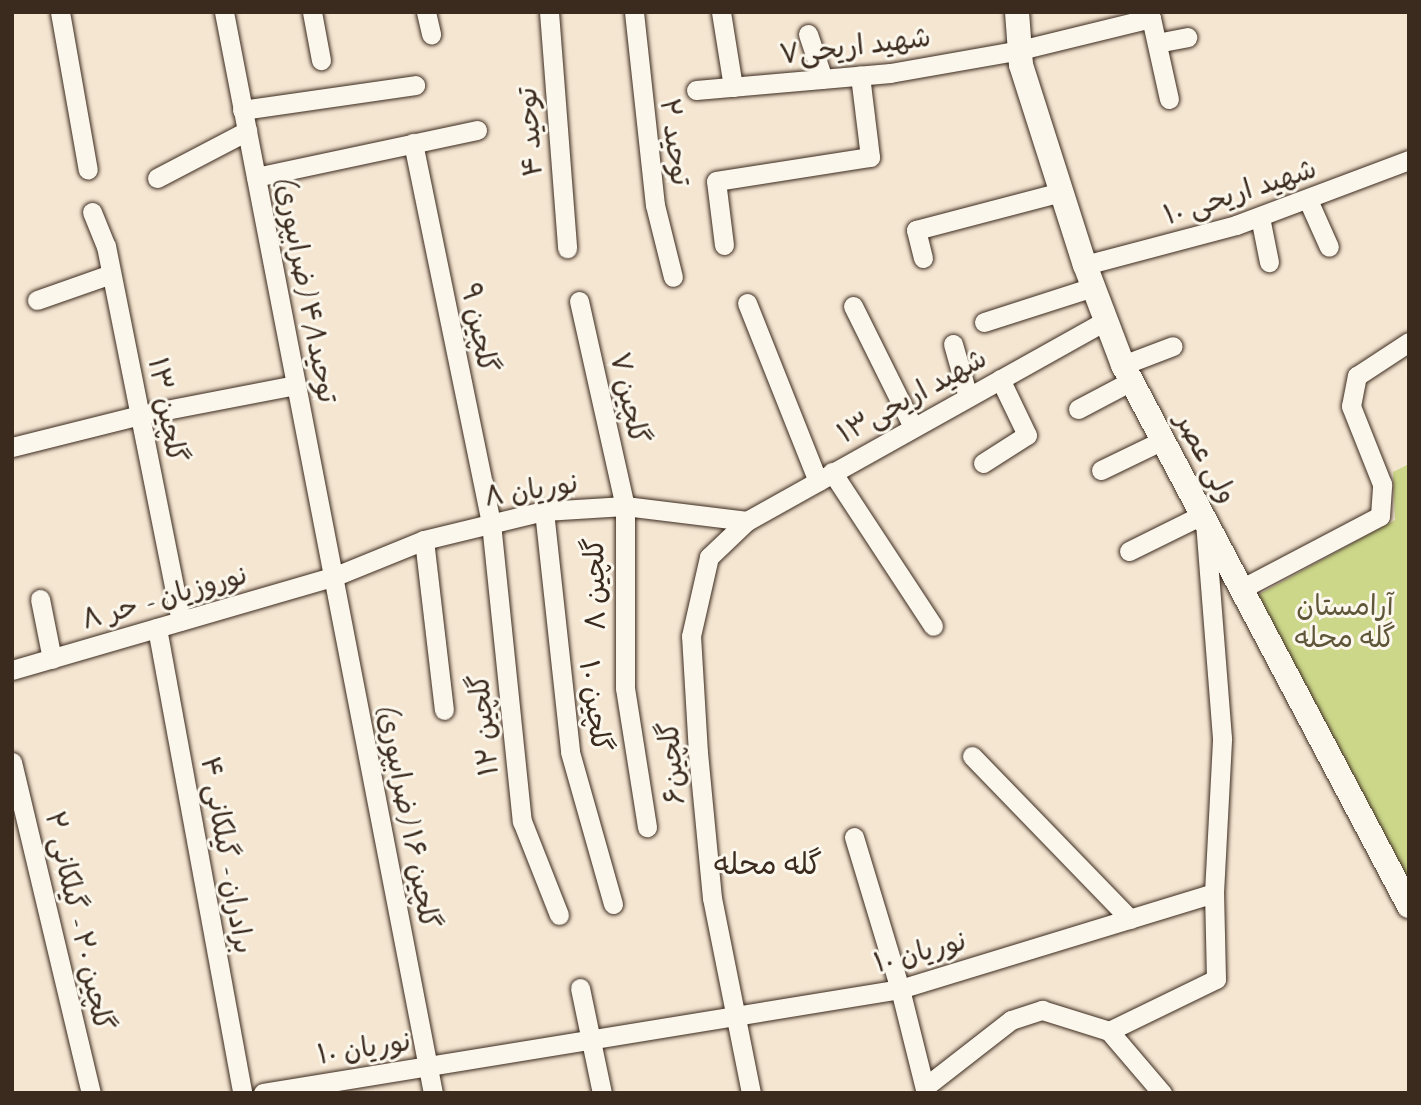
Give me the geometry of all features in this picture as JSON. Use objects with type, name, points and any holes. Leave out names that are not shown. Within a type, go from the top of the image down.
[{"type":"main road","name":"ولی عصر","points":[[1017,12],[1020,50],[1061,192],[1089,276],[1127,373],[1409,906]]},
{"type":"street","points":[[60,12],[88,170]]},
{"type":"street","name":"توحید۴/۱ (ضرابپوری)","points":[[224,12],[333,577]]},
{"type":"street","points":[[312,12],[321,60]]},
{"type":"street","points":[[426,12],[431,34]]},
{"type":"street","name":"توحید ۴","points":[[549,12],[567,248]]},
{"type":"street","name":"توحید ۲","points":[[635,12],[655,205],[673,277]]},
{"type":"street","points":[[721,12],[733,87]]},
{"type":"street","name":"شهید اریحی۷","points":[[696,90],[860,76],[1020,50],[1152,18],[1157,43]]},
{"type":"street","points":[[808,34],[823,79]]},
{"type":"street","points":[[1169,99],[1157,43],[1187,37]]},
{"type":"street","points":[[724,245],[716,181],[870,157],[860,76]]},
{"type":"street","points":[[243,110],[415,85]]},
{"type":"street","points":[[256,177],[477,130]]},
{"type":"street","points":[[157,178],[247,131]]},
{"type":"street","name":"گلچین ۹","points":[[413,143],[491,523]]},
{"type":"street","name":"شهید اریحی ۱۰","points":[[984,322],[1089,276],[1308,200],[1409,160]]},
{"type":"street","points":[[923,258],[916,230],[1061,192]]},
{"type":"street","points":[[1308,200],[1329,247]]},
{"type":"street","name":"گلچین ۱۳","points":[[92,212],[111,274],[181,621]]},
{"type":"street","points":[[1261,217],[1269,262]]},
{"type":"street","points":[[37,300],[111,274]]},
{"type":"street","name":"گلچین ۷","points":[[579,301],[625,506]]},
{"type":"street","points":[[747,303],[825,477],[933,626]]},
{"type":"street","points":[[853,306],[913,427]]},
{"type":"street","name":"شهید اریحی۱۳","points":[[747,521],[1106,320]]},
{"type":"street","points":[[1241,589],[1380,516],[1382,484],[1351,406],[1357,376],[1409,342]]},
{"type":"street","points":[[953,344],[968,397]]},
{"type":"street","points":[[1078,409],[1127,373],[1173,346]]},
{"type":"street","points":[[983,463],[1027,435],[1000,379]]},
{"type":"street","points":[[12,447],[140,415],[296,385]]},
{"type":"street","points":[[1101,470],[1163,440]]},
{"type":"street","name":"نوریان ۸","points":[[333,577],[424,540],[544,511],[625,506],[747,521]]},
{"type":"street","name":"گلچین ۸","points":[[625,506],[625,688],[647,827]]},
{"type":"street","name":"گلچین ۱۰","points":[[544,511],[570,751],[612,904]]},
{"type":"street","points":[[1109,1031],[1216,979],[1214,893],[1222,738],[1203,517],[1129,551]]},
{"type":"street","name":"گلچین۶","points":[[747,521],[709,557],[691,636],[712,898],[751,1093]]},
{"type":"street","name":"گلچین ۱۲","points":[[491,523],[522,821],[559,915]]},
{"type":"street","points":[[424,540],[444,710]]},
{"type":"street","name":"نوروزیان - حر ۸","points":[[12,670],[333,577]]},
{"type":"street","name":"گلچین ۱۶ (ضرابپوری)","points":[[333,577],[433,1093]]},
{"type":"street","points":[[40,599],[52,659]]},
{"type":"street","name":"برادران - گیلکانی ۴","points":[[157,628],[242,1093]]},
{"type":"street","points":[[972,756],[1130,919]]},
{"type":"street","name":"گلچین ۲۰ - گیلکانی ۲","points":[[12,762],[91,1093]]},
{"type":"street","points":[[854,837],[901,989],[925,1090],[1011,1020],[1042,1010],[1109,1031],[1162,1093]]},
{"type":"street","name":"نوریان ۱۰","points":[[263,1093],[901,989],[1214,893]]},
{"type":"street","points":[[580,988],[601,1093]]},
{"type":"green space","name":"آرامستان گله محله","points":[[1409,464],[1409,881],[1258,595],[1395,520],[1393,472]]},
{"type":"district","name":"گله محله","points":[[768,864]]}]
